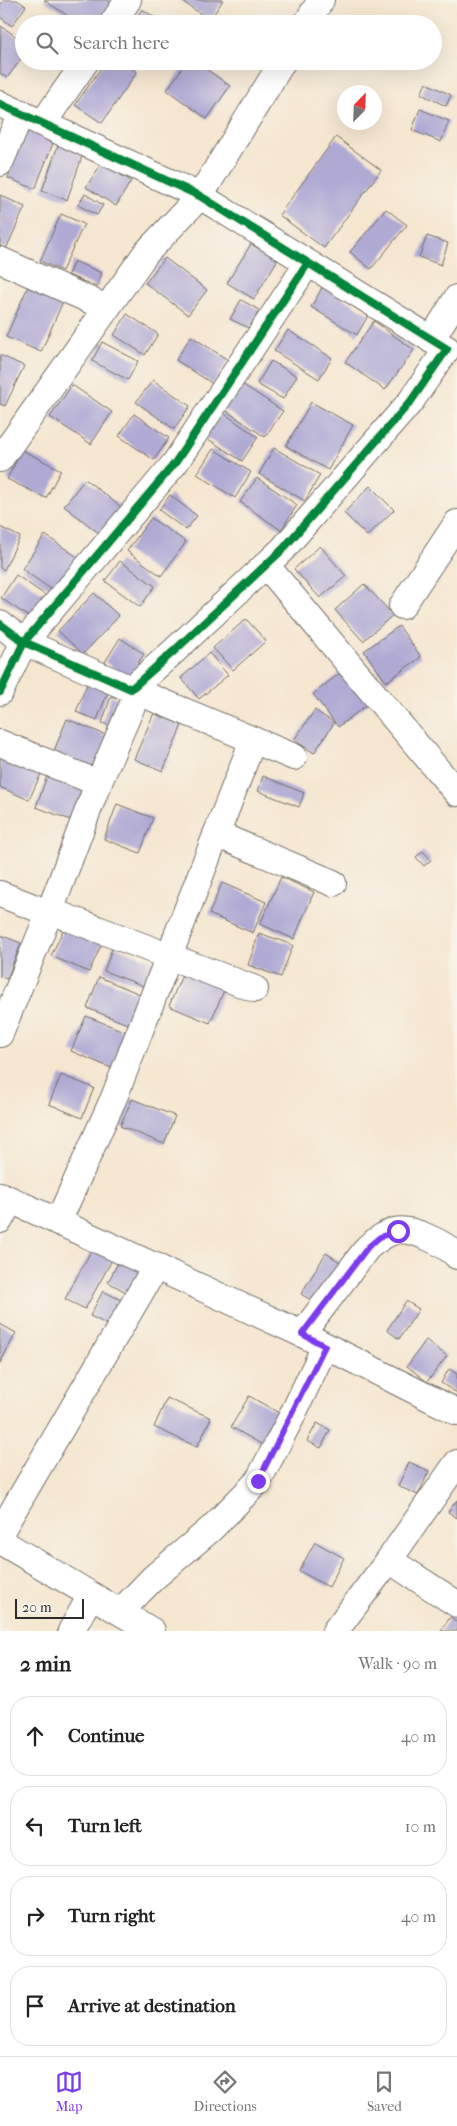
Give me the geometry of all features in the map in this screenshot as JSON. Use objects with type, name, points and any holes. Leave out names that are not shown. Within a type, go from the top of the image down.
[{"type":"street","points":[[118,15],[128,0]]},
{"type":"street","points":[[312,15],[321,0]]},
{"type":"street","points":[[0,163],[21,114],[75,70]]},
{"type":"street","points":[[4,445],[146,253],[200,196],[277,70]]},
{"type":"street","points":[[21,114],[200,196],[445,348]]},
{"type":"street","points":[[0,260],[107,308]]},
{"type":"street","points":[[0,692],[24,642],[175,463],[308,263]]},
{"type":"street","points":[[0,1034],[50,912],[98,782],[135,690],[283,549],[411,401],[445,348],[457,298]]},
{"type":"street","points":[[402,606],[453,536]]},
{"type":"street","points":[[266,565],[457,793]]},
{"type":"street","points":[[0,624],[24,642],[294,756]]},
{"type":"street","points":[[58,1222],[115,1095],[253,740]]},
{"type":"street","points":[[0,743],[98,782]]},
{"type":"street","points":[[216,834],[333,883]]},
{"type":"street","points":[[0,894],[255,989]]},
{"type":"street","points":[[4,1205],[58,1222],[156,1266],[302,1334],[457,1412]]},
{"type":"street","points":[[302,1334],[368,1247],[380,1237],[398,1231],[416,1233],[440,1243],[457,1256]]},
{"type":"street","points":[[0,1534],[156,1266]]},
{"type":"street","points":[[120,1612],[152,1578],[212,1528],[258,1481],[325,1346]]},
{"type":"street","points":[[335,1631],[389,1560],[457,1462]]},
{"type":"street","points":[[0,1541],[152,1631]]},
{"type":"street","points":[[389,1560],[457,1604]]},
{"type":"street","points":[[71,1631],[91,1595]]},
{"type":"building","points":[[4,0],[17,0],[26,6],[20,15],[15,15],[15,22],[12,26],[0,17],[0,5]]},
{"type":"building","points":[[44,0],[108,0],[114,4],[107,15],[66,15]]},
{"type":"building","points":[[180,0],[223,0],[213,15],[202,15]]},
{"type":"building","points":[[142,9],[151,15],[138,15]]},
{"type":"building","points":[[1,26],[15,36],[15,67],[7,78],[0,73]]},
{"type":"building","points":[[100,70],[134,70],[137,72],[102,123],[75,105]]},
{"type":"building","points":[[181,70],[208,70],[230,86],[207,119],[167,90]]},
{"type":"building","points":[[426,83],[451,95],[446,106],[421,94]]},
{"type":"building","points":[[420,109],[449,121],[441,142],[412,130]]},
{"type":"building","points":[[26,131],[54,141],[35,189],[8,178]]},
{"type":"building","points":[[336,137],[381,170],[324,248],[279,215]]},
{"type":"building","points":[[59,142],[84,151],[67,200],[42,191]]},
{"type":"building","points":[[102,163],[131,181],[116,206],[86,187]]},
{"type":"building","points":[[85,194],[103,205],[97,215],[78,205]]},
{"type":"building","points":[[0,195],[25,207],[6,249],[0,246]]},
{"type":"building","points":[[386,209],[407,225],[371,269],[350,252]]},
{"type":"building","points":[[61,214],[84,224],[62,271],[40,261]]},
{"type":"building","points":[[427,236],[448,243],[441,265],[419,257]]},
{"type":"building","points":[[251,244],[278,259],[254,299],[227,283]]},
{"type":"building","points":[[165,258],[207,290],[188,315],[145,283]]},
{"type":"building","points":[[74,261],[102,273],[97,287],[68,275]]},
{"type":"building","points":[[29,284],[64,299],[41,352],[6,337]]},
{"type":"building","points":[[323,286],[369,314],[357,335],[311,307]]},
{"type":"building","points":[[241,300],[259,310],[249,328],[230,319]]},
{"type":"building","points":[[127,314],[158,334],[145,355],[114,335]]},
{"type":"building","points":[[374,321],[414,350],[385,390],[345,362]]},
{"type":"building","points":[[288,330],[332,358],[319,379],[274,351]]},
{"type":"building","points":[[191,336],[228,360],[213,384],[176,360]]},
{"type":"building","points":[[102,342],[138,361],[128,380],[92,361]]},
{"type":"building","points":[[0,355],[24,366],[5,406],[0,404]]},
{"type":"building","points":[[271,361],[297,376],[283,399],[257,384]]},
{"type":"building","points":[[153,380],[190,406],[174,429],[136,402]]},
{"type":"building","points":[[239,382],[283,411],[265,437],[222,408]]},
{"type":"building","points":[[72,385],[112,412],[91,444],[50,417]]},
{"type":"building","points":[[311,402],[353,425],[328,470],[286,446]]},
{"type":"building","points":[[222,412],[258,437],[242,461],[205,437]]},
{"type":"building","points":[[134,414],[169,438],[154,460],[119,436]]},
{"type":"building","points":[[274,448],[320,475],[305,501],[259,474]]},
{"type":"building","points":[[213,449],[251,472],[235,498],[197,474]]},
{"type":"building","points":[[22,450],[61,470],[46,498],[7,479]]},
{"type":"building","points":[[257,478],[297,505],[281,530],[240,502]]},
{"type":"building","points":[[85,479],[121,507],[100,534],[64,506]]},
{"type":"building","points":[[370,486],[394,510],[367,536],[344,513]]},
{"type":"building","points":[[170,495],[197,516],[186,530],[159,510]]},
{"type":"building","points":[[151,518],[186,542],[161,576],[127,551]]},
{"type":"building","points":[[0,527],[20,537],[4,570],[0,568]]},
{"type":"building","points":[[45,535],[79,558],[55,592],[22,569]]},
{"type":"building","points":[[320,546],[346,576],[320,598],[294,569]]},
{"type":"building","points":[[120,561],[155,586],[140,607],[105,581]]},
{"type":"building","points":[[16,575],[48,597],[32,619],[1,598]]},
{"type":"building","points":[[364,584],[393,615],[363,641],[335,610]]},
{"type":"building","points":[[94,593],[119,616],[83,654],[58,631]]},
{"type":"building","points":[[246,619],[266,641],[233,670],[213,648]]},
{"type":"building","points":[[399,626],[421,657],[386,682],[364,651]]},
{"type":"building","points":[[120,638],[144,654],[129,678],[105,662]]},
{"type":"building","points":[[209,653],[228,675],[199,699],[181,678]]},
{"type":"building","points":[[344,670],[369,703],[338,727],[313,694]]},
{"type":"building","points":[[88,681],[109,689],[97,720],[76,712]]},
{"type":"building","points":[[111,696],[131,703],[122,730],[102,723]]},
{"type":"building","points":[[315,710],[334,723],[314,753],[294,740]]},
{"type":"building","points":[[154,713],[182,725],[163,771],[134,759]]},
{"type":"building","points":[[67,719],[113,738],[98,772],[53,753]]},
{"type":"building","points":[[0,753],[44,767],[29,800],[0,787]]},
{"type":"building","points":[[47,776],[88,791],[76,822],[36,807]]},
{"type":"building","points":[[263,776],[304,793],[299,807],[258,791]]},
{"type":"building","points":[[117,804],[153,818],[140,853],[104,839]]},
{"type":"building","points":[[423,851],[431,860],[424,866],[416,857]]},
{"type":"building","points":[[281,877],[314,892],[294,939],[260,924]]},
{"type":"building","points":[[222,883],[266,902],[253,933],[209,914]]},
{"type":"building","points":[[65,926],[102,943],[89,972],[51,956]]},
{"type":"building","points":[[259,933],[293,945],[281,977],[248,965]]},
{"type":"building","points":[[0,935],[21,943],[7,979],[0,977]]},
{"type":"building","points":[[113,946],[159,963],[149,988],[104,971]]},
{"type":"building","points":[[185,968],[226,986],[210,1023],[169,1006]]},
{"type":"building","points":[[99,977],[147,997],[135,1027],[87,1008]]},
{"type":"building","points":[[86,1016],[131,1034],[116,1070],[71,1051]]},
{"type":"building","points":[[61,1075],[94,1088],[82,1118],[49,1104]]},
{"type":"building","points":[[132,1099],[175,1116],[164,1144],[120,1126]]},
{"type":"building","points":[[92,1249],[112,1260],[85,1309],[65,1299]]},
{"type":"building","points":[[326,1253],[351,1269],[326,1310],[301,1294]]},
{"type":"building","points":[[120,1259],[145,1273],[133,1296],[108,1282]]},
{"type":"building","points":[[103,1291],[131,1305],[118,1330],[90,1316]]},
{"type":"building","points":[[406,1301],[419,1309],[399,1339],[387,1330]]},
{"type":"building","points":[[0,1324],[16,1333],[0,1363]]},
{"type":"building","points":[[426,1340],[447,1356],[427,1382],[407,1366]]},
{"type":"building","points":[[449,1369],[457,1374],[457,1393],[441,1383]]},
{"type":"building","points":[[249,1396],[288,1418],[270,1449],[231,1427]]},
{"type":"building","points":[[167,1398],[211,1418],[197,1447],[154,1427]]},
{"type":"building","points":[[317,1423],[330,1430],[321,1448],[307,1441]]},
{"type":"building","points":[[409,1462],[429,1471],[418,1495],[398,1486]]},
{"type":"building","points":[[457,1500],[457,1518],[448,1512]]},
{"type":"building","points":[[315,1542],[344,1558],[329,1587],[299,1571]]},
{"type":"building","points":[[450,1617],[457,1622],[457,1631],[441,1631]]},
{"type":"cycle path","points":[[0,104],[200,196],[447,349],[411,401],[283,549],[131,689],[24,642],[0,624]]},
{"type":"cycle path","points":[[0,692],[24,642],[175,463],[308,263]]},
{"type":"route","points":[[258,1481],[291,1418],[325,1346],[302,1334],[368,1247],[380,1237],[398,1231]]}]
